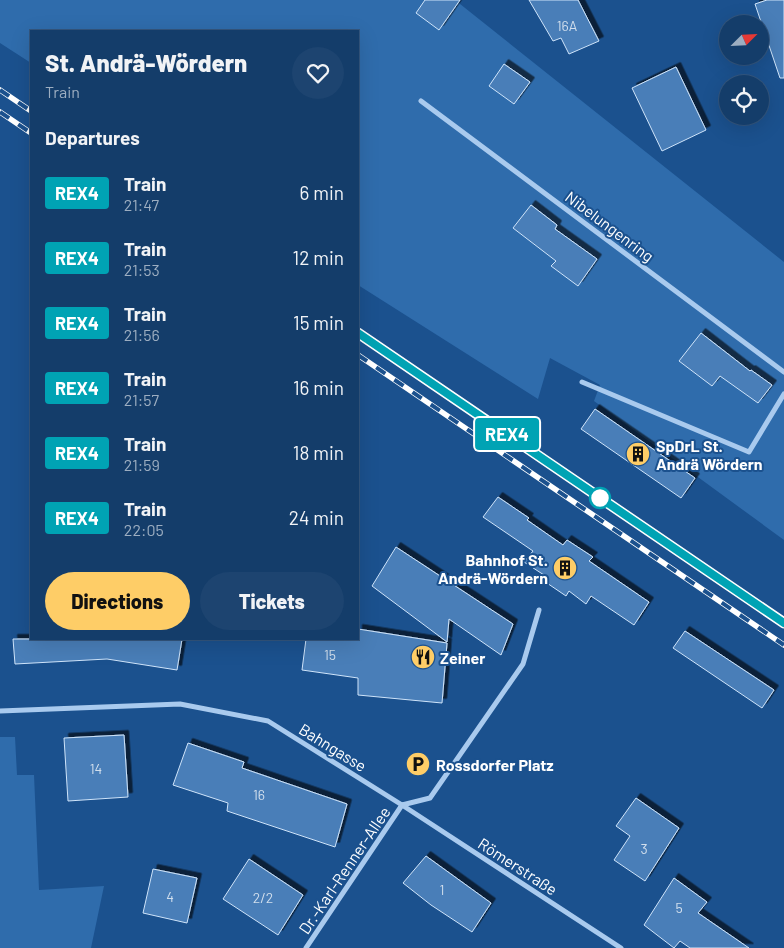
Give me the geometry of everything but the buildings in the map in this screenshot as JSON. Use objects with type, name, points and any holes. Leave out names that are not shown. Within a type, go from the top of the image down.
[{"type":"street","name":"Nibelungenring","points":[[421,100],[784,372]]},
{"type":"street","points":[[582,382],[749,452],[784,394]]},
{"type":"street","points":[[402,805],[430,798],[523,664],[538,610]]},
{"type":"street","name":"Bahngasse","points":[[0,711],[180,704],[268,721],[402,805]]},
{"type":"street","name":"Dr.-Karl-Renner-Allee","points":[[306,948],[402,805]]},
{"type":"street","name":"Römerstraße","points":[[402,805],[621,948]]},
{"type":"shaded area","points":[[0,0],[455,0],[784,262],[784,540],[594,401],[600,385],[550,358],[538,399],[359,286],[359,30],[30,30],[30,62],[0,43]]},
{"type":"shaded area","points":[[0,737],[15,737],[17,775],[34,775],[39,890],[104,886],[91,948],[0,948]]},
{"type":"railway","points":[[0,90],[30,110]]},
{"type":"railway","points":[[0,112],[30,132]]},
{"type":"railway","points":[[359,334],[784,623]]},
{"type":"railway","points":[[359,356],[784,645]]},
{"type":"train","name":"REX4","points":[[359,334],[784,623]]},
{"type":"place","name":"SpDrL St. Andrä Wördern","points":[[638,454]]},
{"type":"place","name":"Bahnhof St. Andrä-Wördern","points":[[565,568]]},
{"type":"place","name":"Zeiner","points":[[423,657]]},
{"type":"place","name":"Rossdorfer Platz","points":[[418,764]]}]
